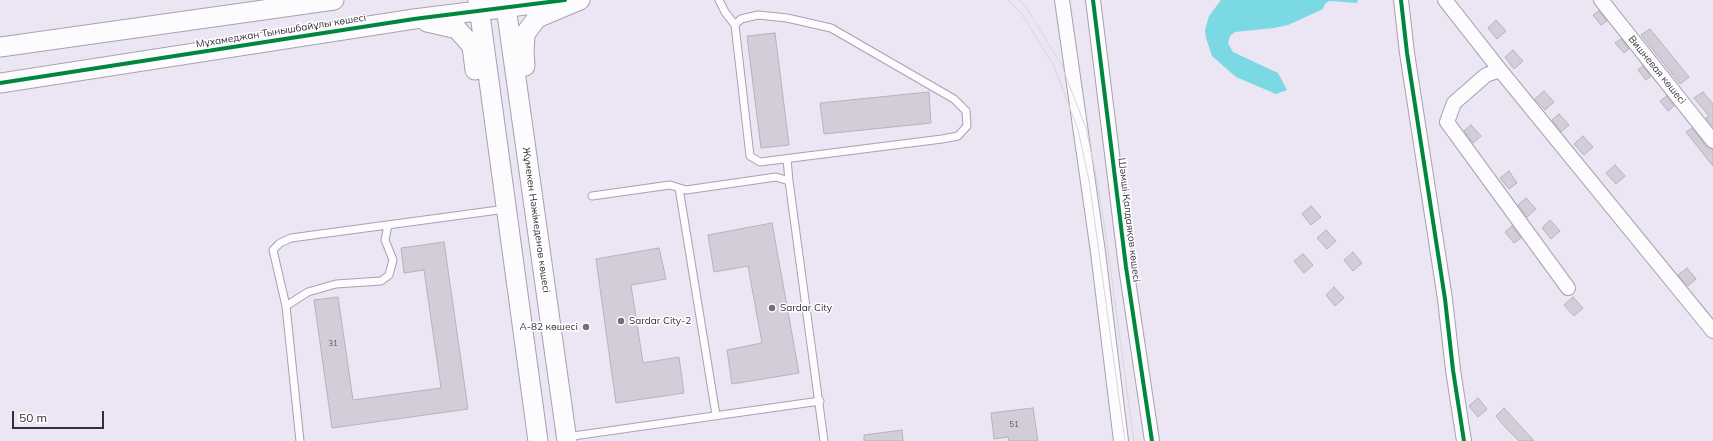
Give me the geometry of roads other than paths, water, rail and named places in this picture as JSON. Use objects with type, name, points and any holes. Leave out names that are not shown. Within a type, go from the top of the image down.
[{"type":"street","points":[[0,47],[334,0]]},
{"type":"street","name":"Мұхамеджан Тынышбайұлы көшесі","points":[[0,83],[414,19],[479,6],[565,0]]},
{"type":"street","points":[[528,161],[531,111],[524,52],[525,34],[537,18],[580,0]]},
{"type":"street","points":[[1062,0],[1098,252],[1121,441]]},
{"type":"street","name":"Шәмші Қалдаяқов көшесі","points":[[1093,0],[1126,267],[1152,441]]},
{"type":"street","points":[[1401,0],[1407,53],[1445,299],[1464,441]]},
{"type":"street","points":[[1446,0],[1500,70],[1713,331]]},
{"type":"street","name":"Вишневая көшесі","points":[[1601,0],[1713,141]]},
{"type":"street","name":"Жұмекен Нәжімеденов көшесі","points":[[506,4],[566,439]]},
{"type":"street","points":[[479,6],[537,441],[566,439]]},
{"type":"street","points":[[414,19],[457,29],[472,46],[483,121],[500,166]]},
{"type":"street","points":[[1500,70],[1486,75],[1454,103],[1447,122],[1568,288]]},
{"type":"lane","points":[[719,0],[725,12],[735,25],[750,156],[760,162],[958,136],[967,126],[966,111],[954,99],[831,28],[787,18],[758,15],[741,18],[735,25]]},
{"type":"lane","points":[[787,159],[820,401],[824,441]]},
{"type":"lane","points":[[592,196],[670,185],[686,190],[776,177],[789,182]]},
{"type":"lane","points":[[679,188],[716,415]]},
{"type":"lane","points":[[300,441],[286,306],[273,250],[280,243],[291,238],[506,210]]},
{"type":"lane","points":[[286,306],[308,292],[336,284],[381,280],[389,275],[393,260],[385,240],[388,225]]},
{"type":"lane","points":[[566,439],[716,415],[820,401]]},
{"type":"water","points":[[1221,0],[1358,0],[1357,3],[1329,1],[1325,4],[1323,9],[1288,25],[1235,32],[1230,36],[1228,43],[1233,52],[1278,73],[1287,90],[1276,94],[1236,77],[1212,56],[1205,30],[1209,16]]},
{"type":"tram line","points":[[1008,0],[1021,13],[1054,66],[1078,130],[1089,180],[1125,441]]},
{"type":"tram line","points":[[1019,0],[1027,9],[1061,64],[1086,128],[1105,229],[1134,441]]},
{"type":"place","name":"Sardar City","points":[[772,308]]},
{"type":"place","name":"Sardar City-2","points":[[621,321]]},
{"type":"place","name":"A-82 көшесі","points":[[586,327]]}]
